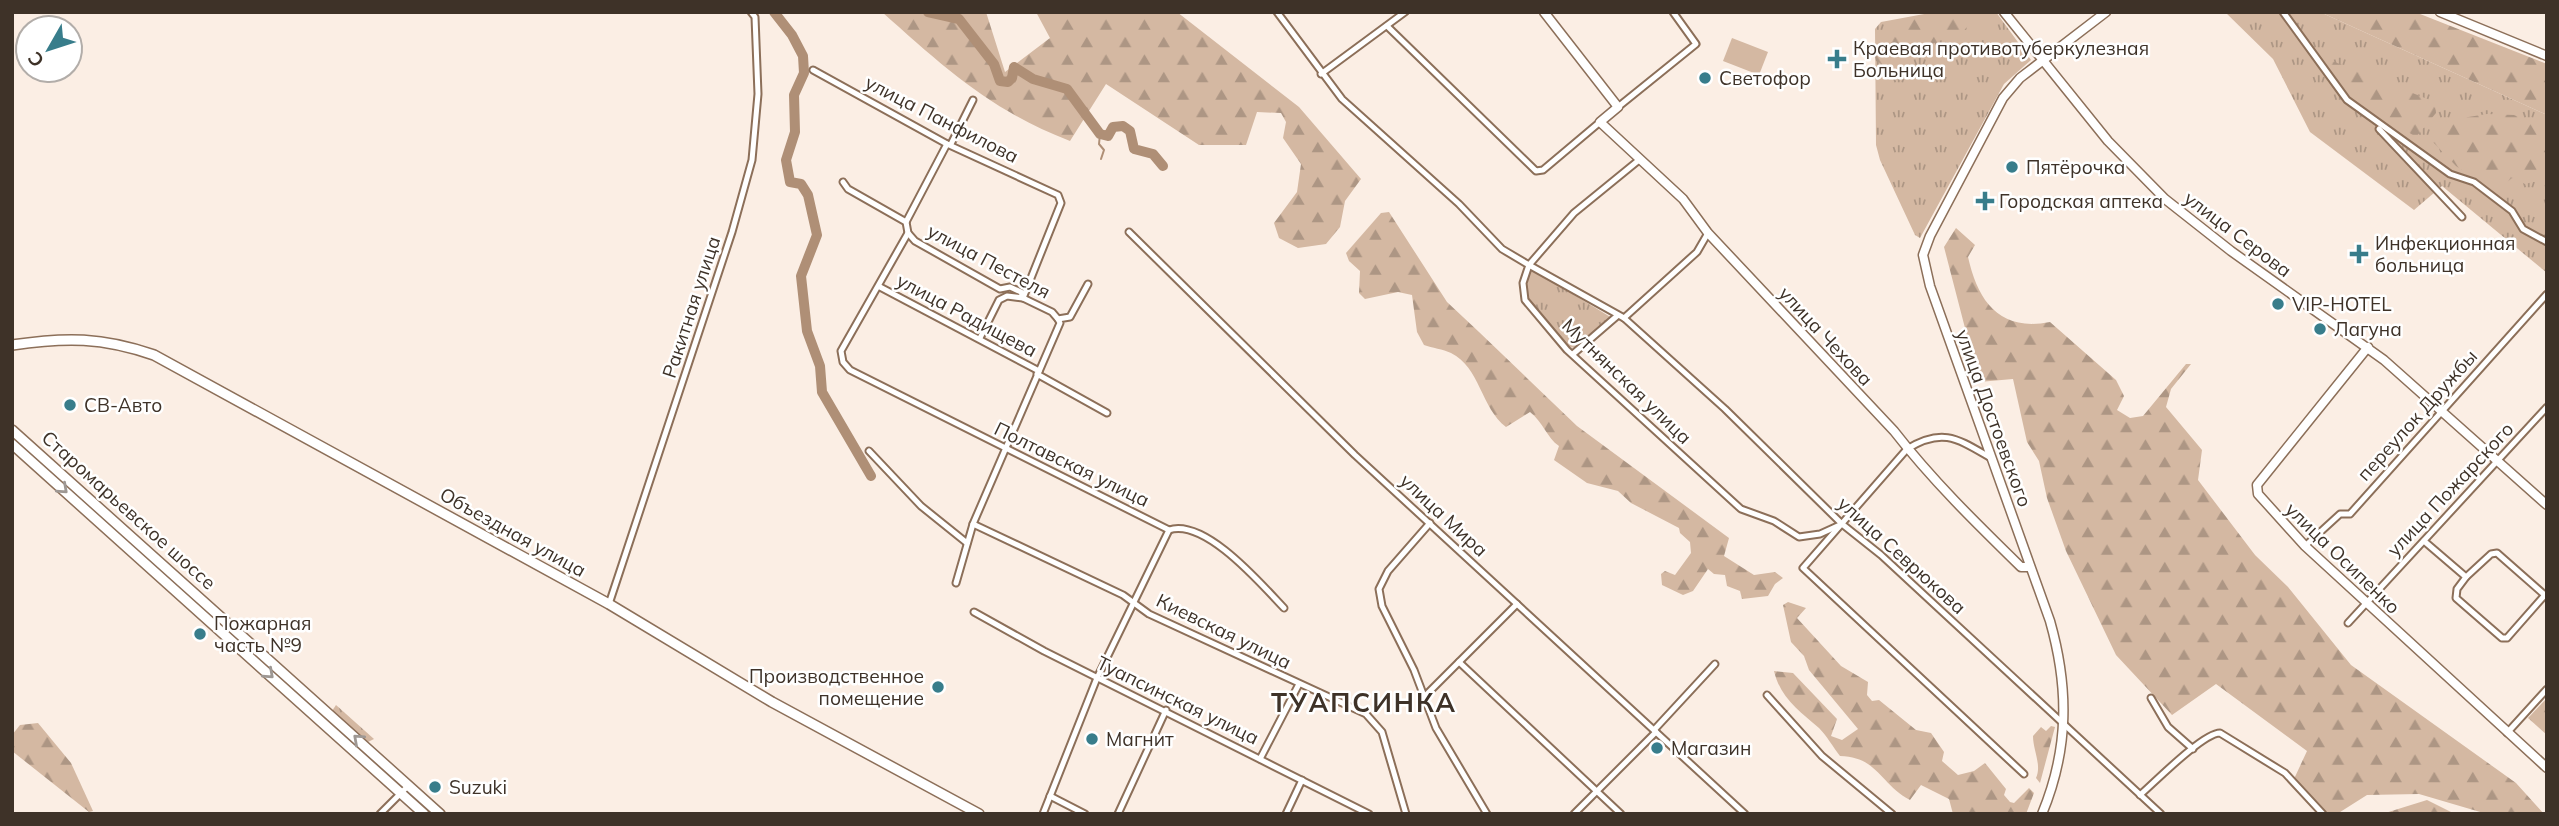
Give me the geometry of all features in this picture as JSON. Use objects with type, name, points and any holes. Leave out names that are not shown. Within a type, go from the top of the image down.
[{"type":"main road","name":"Объездная улица","points":[[12,345],[87,338],[121,344],[154,355],[609,604],[772,702],[979,814]]},
{"type":"main road","name":"Старомарьевское шоссе","points":[[12,430],[217,611],[440,814]]},
{"type":"main road","name":"Старомарьевское шоссе","points":[[12,444],[424,814]]},
{"type":"main road","points":[[209,620],[217,611]]},
{"type":"street","name":"Ракитная улица","points":[[609,604],[732,232],[752,160],[758,94],[755,18],[751,12]]},
{"type":"street","points":[[1277,12],[1342,99],[1459,204],[1502,248],[1617,316],[1624,318],[1697,252],[1708,233]]},
{"type":"street","points":[[1321,74],[1405,12]]},
{"type":"street","points":[[1544,12],[1618,107]]},
{"type":"street","points":[[1387,26],[1531,168],[1542,170],[1695,46],[1696,41],[1673,12]]},
{"type":"street","name":"улица Серова","points":[[2004,12],[2108,141],[2181,214],[2368,347],[2547,505]]},
{"type":"street","name":"улица Достоевского","points":[[2042,814],[2057,773],[2065,726],[2060,662],[2050,621],[1930,286],[1923,255],[1934,227],[1987,124],[2012,86],[2106,12]]},
{"type":"street","points":[[2283,12],[2326,75],[2347,100],[2370,119],[2451,174],[2474,182],[2512,211],[2523,229],[2547,242]]},
{"type":"street","points":[[2440,12],[2547,56]]},
{"type":"street","name":"улица Панфилова","points":[[813,69],[949,144],[1058,195],[1062,203],[1023,298]]},
{"type":"street","points":[[906,222],[973,100]]},
{"type":"street","points":[[2370,119],[2462,216]]},
{"type":"street","name":"улица Чехова","points":[[1600,122],[1683,199],[1708,233],[1962,510],[2021,566],[2029,567]]},
{"type":"street","points":[[1528,265],[1574,214],[1639,160]]},
{"type":"street","name":"улица Пестеля","points":[[843,182],[848,189],[895,219],[906,222],[908,233],[915,241],[1004,291]]},
{"type":"street","name":"улица Мира","points":[[1129,232],[1355,455],[1745,814]]},
{"type":"street","points":[[880,287],[908,233]]},
{"type":"street","name":"Мутнянская улица","points":[[1528,265],[1523,283],[1525,300],[1573,354],[1741,509],[1774,521],[1799,537],[1820,534],[1842,524]]},
{"type":"street","points":[[956,583],[973,524],[1060,323],[1058,319],[1070,317],[1088,284]]},
{"type":"street","name":"улица Радищева","points":[[880,287],[980,338],[1107,414]]},
{"type":"street","name":"Полтавская улица","points":[[880,287],[841,351],[843,362],[850,370],[1169,530],[1177,527],[1196,530],[1238,563],[1284,608]]},
{"type":"street","points":[[980,338],[1004,291],[1023,298]]},
{"type":"street","name":"переулок Дружбы","points":[[2305,546],[2340,514],[2350,514],[2547,294]]},
{"type":"street","name":"улица Пестеля","points":[[1023,298],[1052,312],[1058,319]]},
{"type":"street","points":[[1573,354],[1617,316]]},
{"type":"street","name":"улица Севрюкова","points":[[1624,318],[1726,409],[1842,524],[1881,555],[2161,814]]},
{"type":"street","name":"улица Осипенко","points":[[2368,347],[2257,485],[2264,503],[2365,603],[2547,768]]},
{"type":"street","name":"улица Пожарского","points":[[2348,623],[2546,411]]},
{"type":"street","points":[[1992,458],[1953,436],[1921,441],[1907,449],[1803,568],[2024,774]]},
{"type":"street","points":[[869,451],[921,506],[967,543]]},
{"type":"street","points":[[1430,523],[1388,571],[1379,589],[1382,606],[1425,696],[1436,728],[1487,814]]},
{"type":"street","name":"Киевская улица","points":[[973,524],[1123,595],[1149,614],[1366,714],[1382,732],[1406,814]]},
{"type":"street","points":[[1043,814],[1097,678],[1169,530]]},
{"type":"street","points":[[2424,541],[2466,577]]},
{"type":"street","points":[[2497,553],[2545,597],[2507,639],[2502,638],[2456,598],[2456,589],[2466,577],[2491,554],[2497,553]]},
{"type":"street","points":[[1425,696],[1517,604]]},
{"type":"street","name":"Туапсинская улица","points":[[974,612],[1097,678],[1166,710],[1369,814]]},
{"type":"street","points":[[1459,662],[1621,814]]},
{"type":"street","points":[[1574,814],[1716,664]]},
{"type":"street","points":[[1260,759],[1299,684]]},
{"type":"street","points":[[2507,733],[2547,690]]},
{"type":"street","points":[[1768,695],[1822,756],[1892,814]]},
{"type":"street","points":[[2151,698],[2168,727],[2193,749]]},
{"type":"street","points":[[1118,814],[1166,710]]},
{"type":"street","points":[[2140,795],[2193,749],[2214,733],[2220,733],[2285,773],[2323,814]]},
{"type":"street","points":[[1286,814],[1303,780]]},
{"type":"street","points":[[380,814],[409,785]]},
{"type":"street","points":[[1050,796],[1085,814]]},
{"type":"green space","points":[[882,12],[986,12],[1005,72],[1050,38],[1036,12],[1177,12],[1299,107],[1361,179],[1345,201],[1340,227],[1326,244],[1298,248],[1279,238],[1274,223],[1297,192],[1301,164],[1283,138],[1286,122],[1281,113],[1257,112],[1246,145],[1199,145],[1106,84],[1070,141],[1016,116],[970,86]]},
{"type":"green space","points":[[1935,12],[1996,12],[2031,60],[2004,84],[1920,238],[1915,235],[1880,160],[1876,145],[1875,29],[1881,22]]},
{"type":"green space","points":[[1944,12],[1971,12],[1973,22],[1964,30],[1884,65],[1876,61],[1873,46],[1891,35],[1896,21]]},
{"type":"green space","points":[[2225,12],[2320,12],[2547,115],[2547,273],[2442,186],[2414,210],[2310,132],[2273,59]]},
{"type":"green space","points":[[2320,12],[2415,12],[2547,64],[2547,115]]},
{"type":"green space","points":[[1732,38],[1768,52],[1759,75],[1723,61]]},
{"type":"green space","points":[[2312,53],[2435,102],[2436,113],[2416,137],[2356,99]]},
{"type":"green space","points":[[2487,114],[2514,115],[2547,130],[2547,190],[2541,180],[2525,184],[2512,178],[2494,193],[2456,166],[2431,140],[2450,120]]},
{"type":"green space","points":[[1389,212],[1447,302],[1577,426],[1729,538],[1724,556],[1754,575],[1775,572],[1783,578],[1775,584],[1768,596],[1742,599],[1740,591],[1727,586],[1725,575],[1714,574],[1708,569],[1693,591],[1683,595],[1662,585],[1661,574],[1665,571],[1675,575],[1691,553],[1690,542],[1680,533],[1679,528],[1631,503],[1618,491],[1587,483],[1554,460],[1559,446],[1530,412],[1506,427],[1491,409],[1475,378],[1461,359],[1424,345],[1417,332],[1412,295],[1398,292],[1365,299],[1359,293],[1360,271],[1349,261],[1346,253],[1381,213]]},
{"type":"green space","points":[[1956,228],[1975,245],[1968,257],[1972,273],[1985,300],[1994,310],[2017,322],[2050,322],[2116,380],[2124,396],[2117,410],[2130,418],[2143,416],[2186,364],[2191,364],[2171,389],[2166,407],[2202,450],[2198,480],[2255,555],[2288,587],[2351,665],[2516,783],[2544,814],[2487,814],[2419,794],[2367,795],[2337,814],[2328,814],[2294,779],[2307,751],[2216,684],[2172,715],[2116,655],[2066,551],[2047,498],[2039,461],[2027,442],[2013,379],[1979,382],[1944,247]]},
{"type":"green space","points":[[1529,271],[1535,271],[1612,318],[1577,347],[1569,348],[1526,299],[1524,288]]},
{"type":"green space","points":[[12,433],[201,604],[199,606],[12,440]]},
{"type":"green space","points":[[1788,602],[1806,608],[1797,618],[1841,666],[1868,682],[1867,695],[1872,701],[1879,700],[1916,730],[1931,733],[1944,752],[1942,761],[1958,775],[1974,771],[1985,763],[2006,789],[2004,795],[2014,803],[2029,788],[2034,793],[2026,814],[1953,814],[1949,799],[1921,785],[1910,800],[1871,766],[1863,761],[1840,756],[1822,731],[1791,703],[1777,680],[1774,671],[1793,673],[1837,719],[1831,736],[1842,740],[1858,729],[1809,670],[1804,656],[1791,642],[1783,605]]},
{"type":"green space","points":[[221,622],[399,783],[219,625]]},
{"type":"green space","points":[[2547,698],[2547,735],[2528,718]]},
{"type":"green space","points":[[336,705],[374,739],[366,743],[332,711]]},
{"type":"green space","points":[[38,723],[71,763],[93,811],[89,812],[12,751],[12,735],[20,725]]},
{"type":"green space","points":[[2051,726],[2055,727],[2040,783],[2036,778],[2038,768],[2033,736],[2041,727],[2046,731]]},
{"type":"green space","points":[[2427,800],[2455,814],[2382,814]]},
{"type":"waterway","points":[[774,12],[792,35],[803,56],[804,73],[794,95],[795,132],[786,160],[790,182],[801,184],[808,195],[817,235],[801,276],[807,331],[820,366],[822,392],[871,476]]},
{"type":"waterway","points":[[928,12],[959,19],[994,64],[1000,81],[1008,82],[1012,78],[1014,67],[1033,79],[1067,89],[1100,134],[1108,136],[1113,127],[1123,126],[1130,131],[1134,149],[1153,154],[1163,166]]},
{"type":"waterway","points":[[1100,134],[1099,144],[1104,150],[1101,159]]},
{"type":"place","name":"Краевая противотуберкулезная Больница","points":[[1837,59]]},
{"type":"place","name":"Светофор","points":[[1705,78]]},
{"type":"place","name":"Пятёрочка","points":[[2012,167]]},
{"type":"place","name":"Городская аптека","points":[[1985,201]]},
{"type":"place","name":"Инфекционная больница","points":[[2359,254]]},
{"type":"place","name":"VIP-HOTEL","points":[[2278,304]]},
{"type":"place","name":"Лагуна","points":[[2320,329]]},
{"type":"place","name":"СВ-Авто","points":[[70,405]]},
{"type":"place","name":"Пожарная часть №9","points":[[200,634]]},
{"type":"place","name":"Производственное помещение","points":[[938,687]]},
{"type":"place","name":"Магнит","points":[[1092,739]]},
{"type":"place","name":"Магазин","points":[[1657,748]]},
{"type":"place","name":"Suzuki","points":[[435,787]]},
{"type":"district","name":"ТУАПСИНКА","points":[[1364,702]]}]
